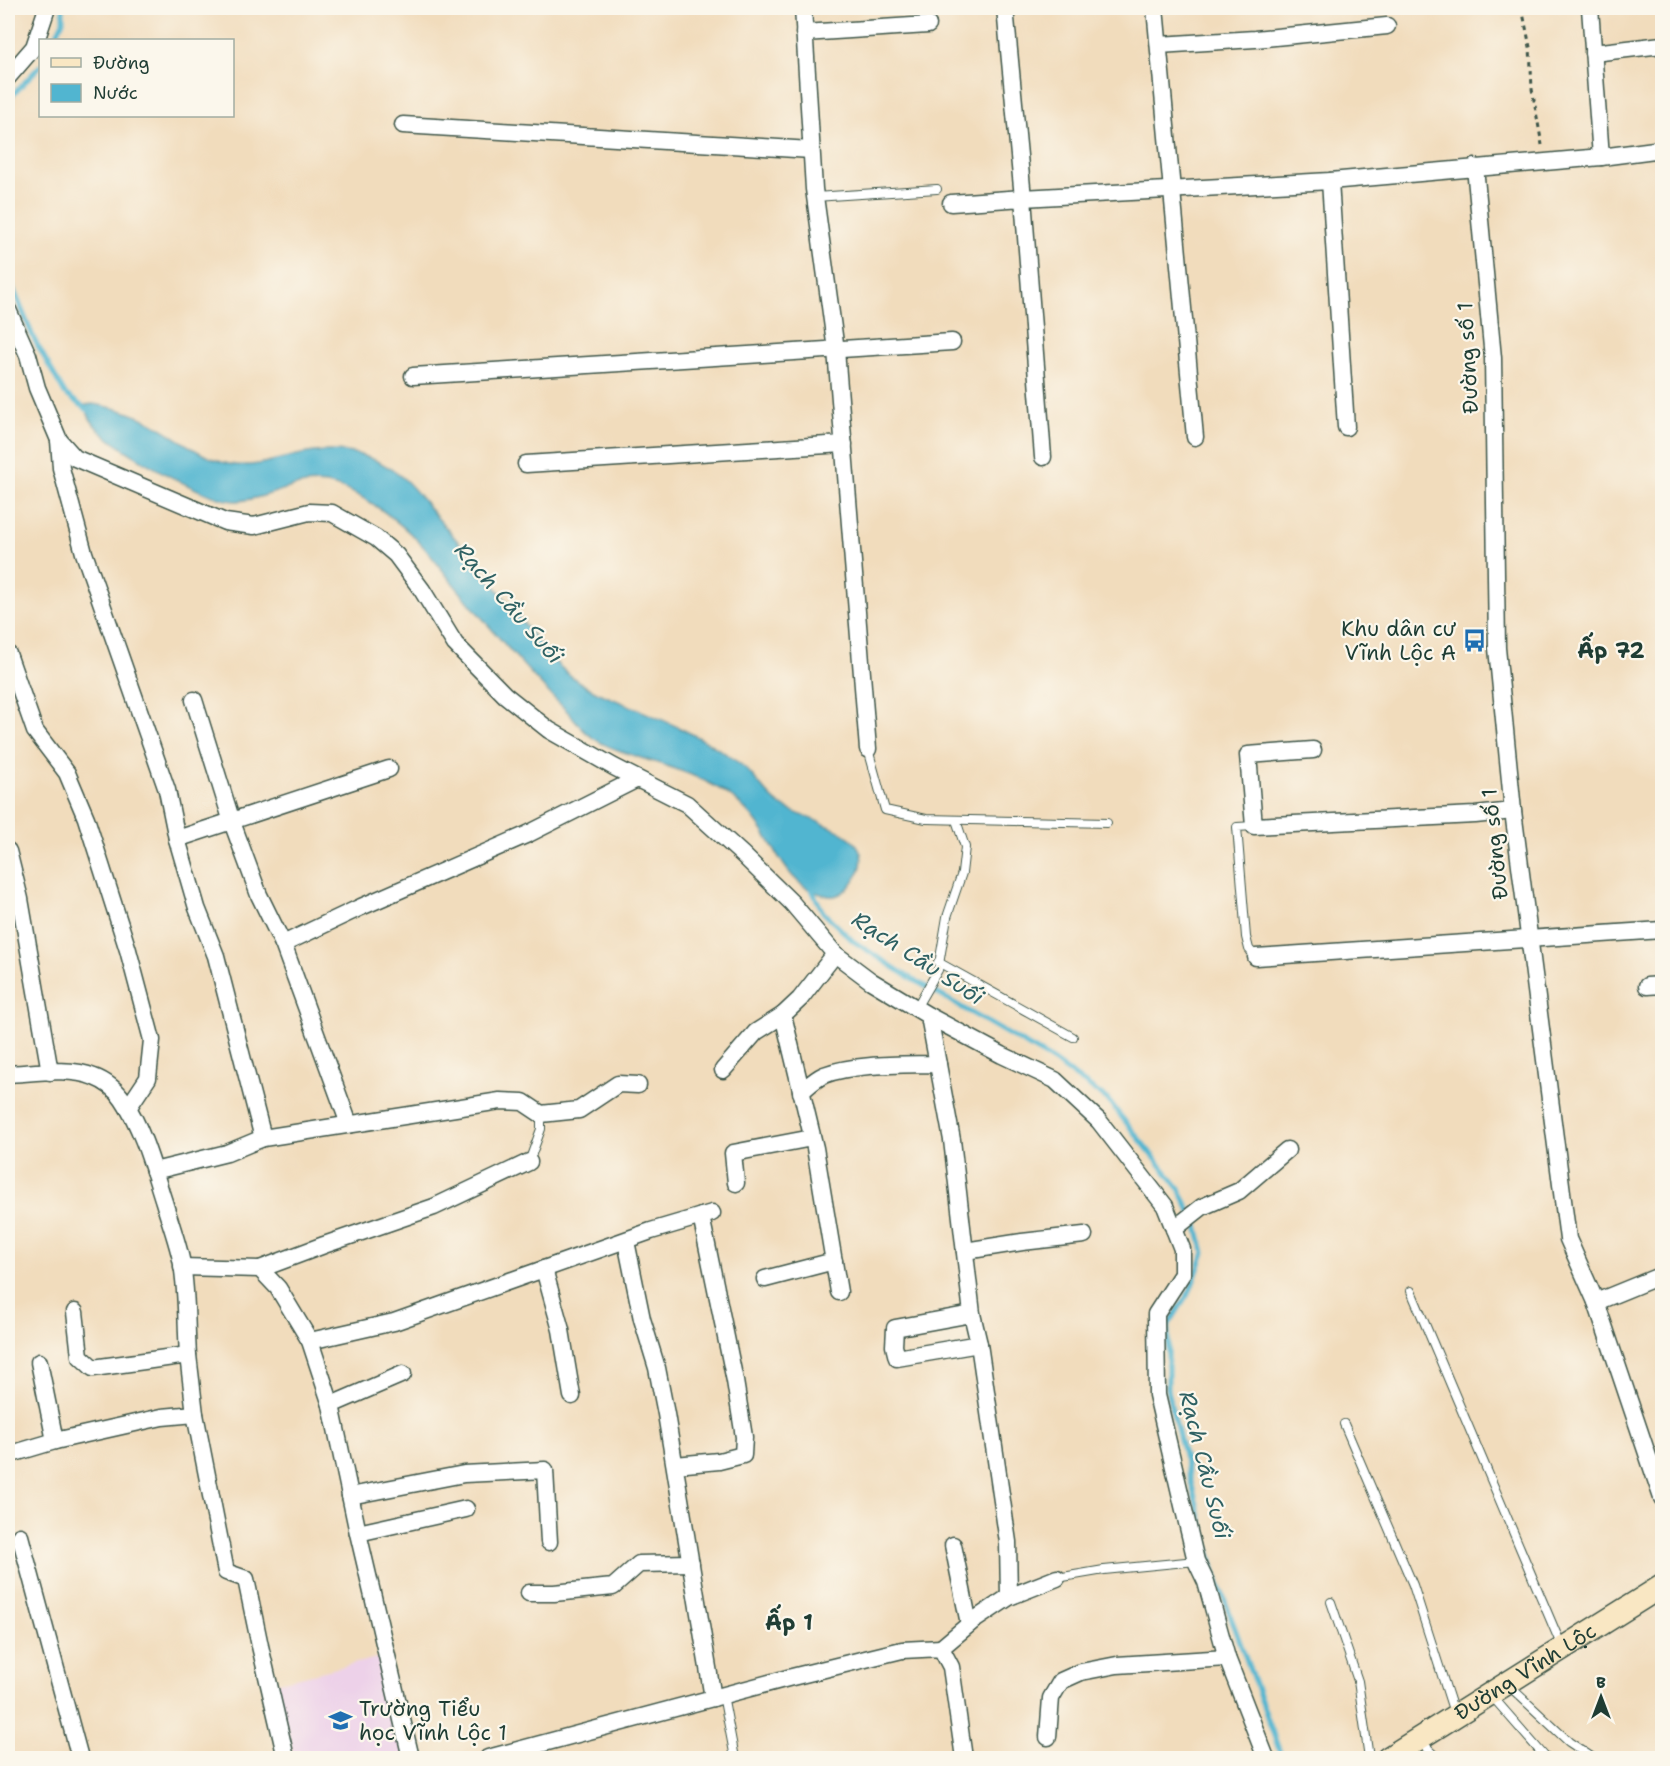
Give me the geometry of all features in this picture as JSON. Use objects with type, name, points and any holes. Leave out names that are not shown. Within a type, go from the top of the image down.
[{"type":"main road","name":"Đường Vĩnh Lộc","points":[[1388,1758],[1662,1586]]},
{"type":"street","points":[[8,77],[34,47],[47,8]]},
{"type":"street","points":[[803,8],[815,196],[836,350],[868,749]]},
{"type":"street","points":[[1005,8],[1023,198],[1043,457]]},
{"type":"street","points":[[1155,8],[1195,437]]},
{"type":"street","points":[[1590,8],[1601,158]]},
{"type":"street","points":[[804,33],[928,25]]},
{"type":"street","points":[[1159,45],[1255,39],[1387,26]]},
{"type":"street","points":[[1593,53],[1662,45]]},
{"type":"street","points":[[403,125],[811,150]]},
{"type":"street","points":[[951,203],[1330,181],[1601,158],[1662,149]]},
{"type":"street","name":"Đường số 1","points":[[1475,167],[1493,358],[1497,648],[1528,938],[1568,1239],[1596,1302],[1662,1498]]},
{"type":"street","points":[[1330,181],[1346,427]]},
{"type":"street","points":[[8,310],[28,355],[37,388],[59,440],[75,458],[225,522],[254,526],[309,512],[332,513],[376,538],[396,555],[422,590],[455,644],[506,695],[549,730],[687,804],[792,903],[835,954],[870,981],[922,1007],[1002,1055],[1054,1080],[1099,1121],[1179,1224],[1182,1274],[1156,1314],[1157,1395],[1196,1561],[1206,1582],[1227,1658],[1266,1758]]},
{"type":"street","points":[[413,376],[952,342]]},
{"type":"street","points":[[59,440],[61,468],[84,553],[167,790],[177,839],[197,908],[216,956],[263,1138]]},
{"type":"street","points":[[526,464],[844,444]]},
{"type":"street","points":[[8,654],[35,731],[67,773],[86,818],[128,950],[152,1040],[148,1078],[128,1108]]},
{"type":"street","points":[[194,700],[232,822],[259,895],[283,944],[349,1124]]},
{"type":"street","points":[[1313,750],[1248,755],[1254,826],[1513,811]]},
{"type":"street","points":[[177,839],[389,769]]},
{"type":"street","points":[[283,944],[361,907],[528,834],[637,779]]},
{"type":"street","points":[[8,851],[20,899],[50,1072]]},
{"type":"street","points":[[1256,957],[1662,930]]},
{"type":"street","points":[[723,1070],[756,1032],[783,1015],[800,999],[835,954]]},
{"type":"street","points":[[922,1007],[938,1064],[952,1140],[972,1314],[979,1344],[1008,1542],[1009,1597]]},
{"type":"street","points":[[783,1015],[812,1138],[839,1292]]},
{"type":"street","points":[[801,1092],[812,1082],[841,1071],[938,1064]]},
{"type":"street","points":[[8,1074],[50,1072],[77,1073],[94,1077],[111,1087],[122,1098],[134,1119],[154,1171],[182,1267],[195,1414],[226,1572],[246,1579],[286,1758]]},
{"type":"street","points":[[154,1171],[227,1153],[263,1138],[500,1101],[523,1102],[541,1114],[579,1110],[618,1084],[638,1085]]},
{"type":"street","points":[[736,1184],[733,1153],[812,1138]]},
{"type":"street","points":[[1179,1224],[1202,1207],[1239,1191],[1287,1150]]},
{"type":"street","points":[[182,1267],[260,1269],[434,1207],[529,1162]]},
{"type":"street","points":[[310,1341],[394,1322],[706,1214],[744,1437],[743,1455],[718,1461],[675,1465]]},
{"type":"street","points":[[965,1251],[1084,1235]]},
{"type":"street","points":[[626,1241],[642,1319],[657,1368],[691,1563],[718,1697]]},
{"type":"street","points":[[765,1279],[834,1261]]},
{"type":"street","points":[[260,1269],[278,1288],[310,1341],[331,1405],[358,1533],[411,1758]]},
{"type":"street","points":[[544,1269],[561,1330],[573,1396]]},
{"type":"street","points":[[1596,1302],[1662,1275]]},
{"type":"street","points":[[75,1312],[80,1356],[93,1368],[188,1355]]},
{"type":"street","points":[[972,1314],[895,1329],[894,1346],[897,1358],[979,1344]]},
{"type":"street","points":[[39,1362],[55,1441]]},
{"type":"street","points":[[331,1405],[403,1374]]},
{"type":"street","points":[[8,1455],[55,1441],[162,1417],[195,1414]]},
{"type":"street","points":[[350,1496],[464,1474],[545,1470],[549,1542]]},
{"type":"street","points":[[358,1533],[466,1509]]},
{"type":"street","points":[[20,1536],[80,1758]]},
{"type":"street","points":[[953,1545],[969,1624]]},
{"type":"street","points":[[529,1593],[614,1587],[639,1564],[691,1563]]},
{"type":"street","points":[[488,1758],[902,1650],[941,1648],[969,1624],[1009,1597],[1057,1578]]},
{"type":"street","points":[[941,1648],[951,1667],[964,1758]]},
{"type":"street","points":[[1048,1737],[1051,1698],[1060,1681],[1081,1672],[1117,1665],[1227,1658]]},
{"type":"lane","points":[[815,196],[937,189]]},
{"type":"lane","points":[[868,749],[885,810],[927,819],[1107,823]]},
{"type":"lane","points":[[922,1007],[938,966],[947,917],[962,873],[965,847],[956,820]]},
{"type":"lane","points":[[1254,826],[1237,827],[1246,938],[1249,949],[1256,957]]},
{"type":"lane","points":[[938,966],[1073,1037]]},
{"type":"lane","points":[[529,1162],[541,1129],[541,1114]]},
{"type":"lane","points":[[1411,1291],[1562,1648]]},
{"type":"lane","points":[[1344,1424],[1413,1585],[1455,1716]]},
{"type":"lane","points":[[1057,1578],[1104,1570],[1196,1561]]},
{"type":"lane","points":[[1331,1602],[1358,1681],[1369,1758]]},
{"type":"lane","points":[[1498,1689],[1546,1758]]},
{"type":"lane","points":[[1498,1689],[1593,1758]]},
{"type":"lane","points":[[718,1697],[735,1758]]},
{"type":"lane","points":[[1419,1739],[1438,1758]]},
{"type":"path","points":[[1522,8],[1530,47],[1532,89],[1544,162]]},
{"type":"shaded area","name":"Trường Tiểu học Vĩnh Lộc 1","points":[[381,1657],[407,1758],[294,1758],[276,1683]]},
{"type":"water","points":[[93,404],[140,417],[210,458],[236,465],[264,463],[323,451],[351,453],[378,461],[403,478],[416,491],[552,659],[573,678],[599,693],[706,742],[745,767],[779,804],[848,836],[857,846],[862,857],[856,878],[846,890],[835,896],[810,890],[792,875],[755,820],[730,796],[708,782],[614,749],[592,738],[537,681],[418,541],[375,505],[342,488],[319,483],[295,486],[248,500],[223,499],[205,493],[144,462],[110,439],[96,427],[88,415],[85,405]]},
{"type":"waterway","name":"Rạch Cầu Suối","points":[[54,39],[63,21],[63,8]]},
{"type":"waterway","name":"Rạch Cầu Suối","points":[[8,100],[39,67]]},
{"type":"waterway","name":"Rạch Cầu Suối","points":[[8,276],[34,339],[65,394],[89,411]]},
{"type":"waterway","name":"Rạch Cầu Suối","points":[[810,886],[823,912],[853,941],[904,974],[1049,1058],[1107,1099],[1179,1188],[1197,1226],[1204,1253],[1190,1291],[1168,1326],[1168,1394],[1215,1573],[1282,1758]]},
{"type":"place","name":"Khu dân cư Vĩnh Lộc A","points":[[1474,641]]},
{"type":"place","name":"Trường Tiểu học Vĩnh Lộc 1","points":[[341,1721]]},
{"type":"district","name":"Ấp 72","points":[[1611,650]]},
{"type":"district","name":"Ấp 1","points":[[789,1622]]}]
